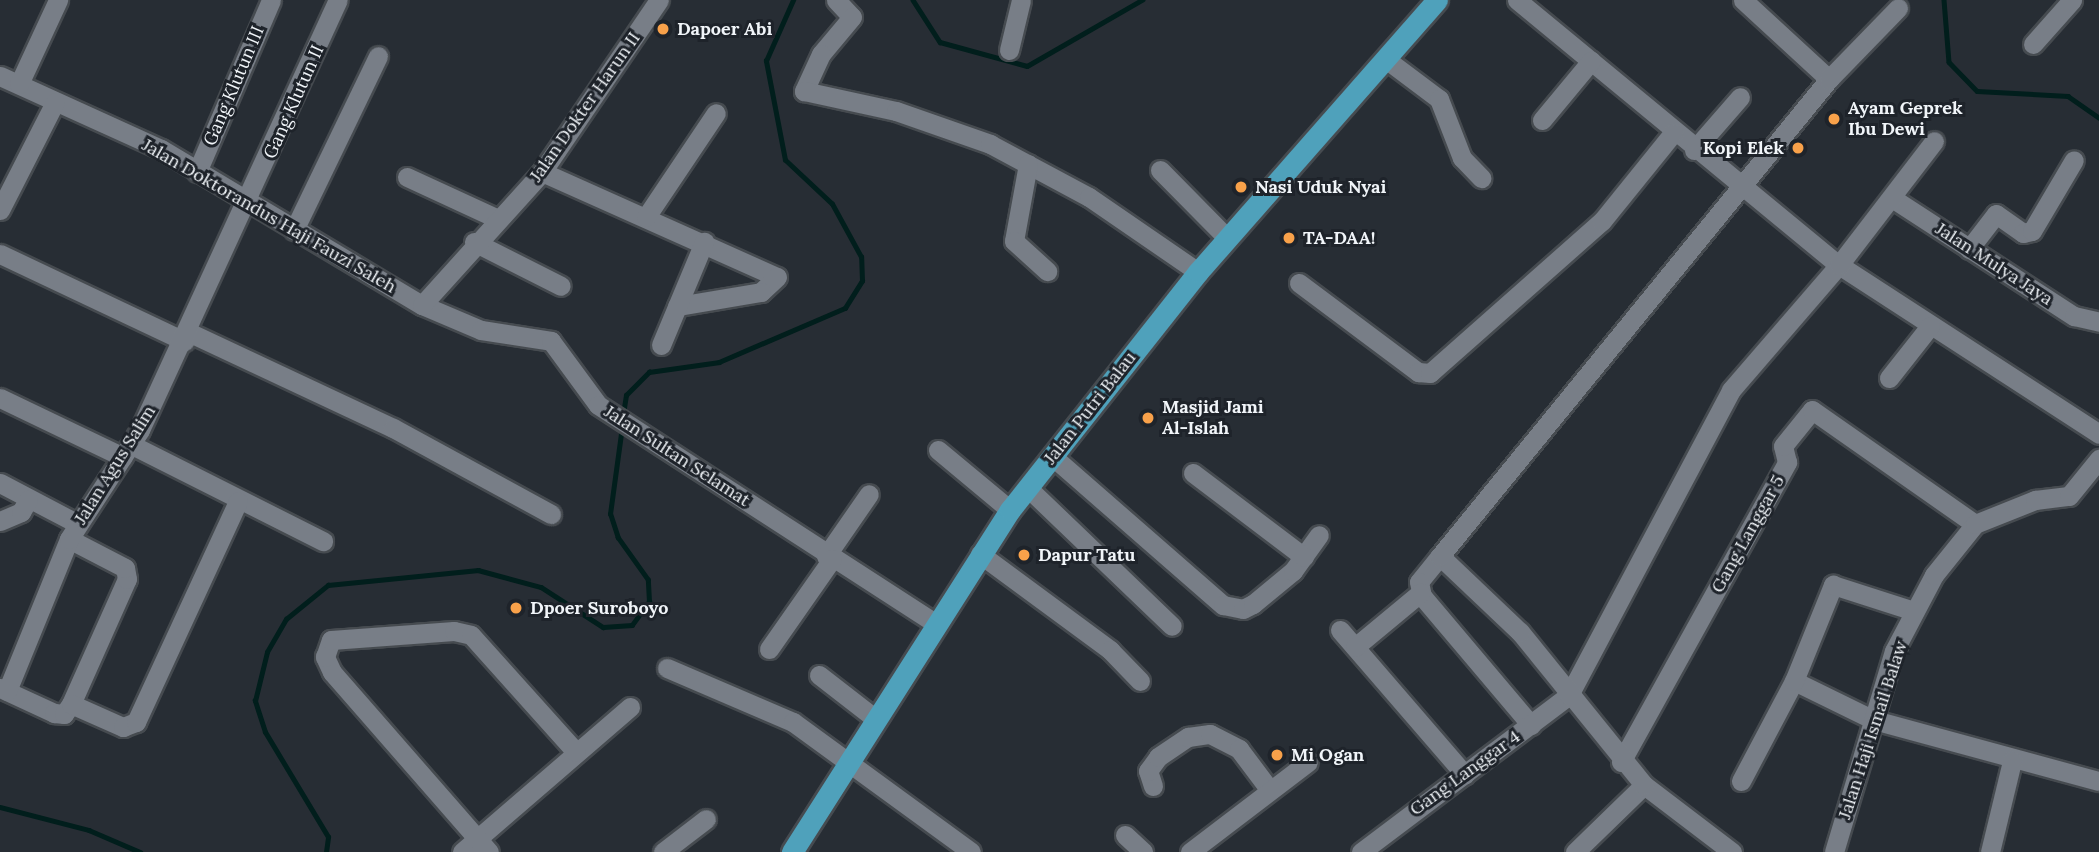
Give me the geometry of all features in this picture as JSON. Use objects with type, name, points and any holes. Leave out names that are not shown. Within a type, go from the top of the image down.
[{"type":"main road","name":"Jalan Putri Balau","points":[[792,852],[1010,510],[1198,272],[1437,0]]},
{"type":"street","points":[[19,84],[58,0]]},
{"type":"street","name":"Gang Klutun III","points":[[197,172],[271,0]]},
{"type":"street","name":"Gang Klutun II","points":[[248,203],[338,0]]},
{"type":"street","name":"Jalan Dokter Harun II","points":[[422,304],[474,242],[542,172],[659,0]]},
{"type":"street","points":[[836,0],[852,17],[821,54],[804,91],[816,97],[919,118],[1028,164],[1198,272]]},
{"type":"street","points":[[1009,50],[1021,0]]},
{"type":"street","points":[[1517,0],[1673,133],[1839,265],[2099,434]]},
{"type":"street","points":[[1743,0],[1829,79]]},
{"type":"street","points":[[2033,44],[2072,0]]},
{"type":"street","points":[[1531,724],[1420,593],[1419,582],[1829,79],[1898,8]]},
{"type":"street","points":[[294,230],[378,56]]},
{"type":"street","points":[[1387,60],[1439,99],[1462,158],[1481,178]]},
{"type":"street","points":[[1542,120],[1591,61]]},
{"type":"street","name":"Jalan Doktorandus Haji Fauzi Saleh","points":[[0,76],[197,172],[422,304]]},
{"type":"street","points":[[1694,150],[1740,97]]},
{"type":"street","points":[[0,210],[55,102]]},
{"type":"street","points":[[646,217],[716,113]]},
{"type":"street","points":[[1299,283],[1418,372],[1430,373],[1602,221],[1673,133]]},
{"type":"street","points":[[1569,695],[1716,414],[1839,265],[1934,141]]},
{"type":"street","points":[[1969,248],[1996,214],[2023,233],[2032,231],[2074,160]]},
{"type":"street","points":[[1028,164],[1014,241],[1047,271]]},
{"type":"street","points":[[1160,170],[1227,238]]},
{"type":"street","points":[[542,172],[773,273],[775,283],[737,297],[677,306]]},
{"type":"street","points":[[407,177],[498,219]]},
{"type":"street","name":"Jalan Mulya Jaya","points":[[1892,198],[2074,316],[2099,322]]},
{"type":"street","name":"Jalan Agus Salim","points":[[3,690],[74,532],[128,451],[186,337],[248,203]]},
{"type":"street","points":[[474,242],[561,286]]},
{"type":"street","points":[[661,345],[704,242]]},
{"type":"street","points":[[0,254],[406,434],[551,514]]},
{"type":"street","name":"Jalan Sultan Selamat","points":[[422,304],[481,330],[551,341],[598,405],[829,558],[937,624]]},
{"type":"street","points":[[1889,377],[1930,326]]},
{"type":"street","points":[[0,398],[128,451],[323,541]]},
{"type":"street","name":"Gang Langgar 5","points":[[1621,762],[1787,462],[1783,446],[1812,410],[1975,524]]},
{"type":"street","points":[[937,450],[1010,510]]},
{"type":"street","points":[[1052,456],[1223,605],[1253,604],[1304,557],[1319,535]]},
{"type":"street","points":[[1975,524],[2035,500],[2069,496],[2099,459]]},
{"type":"street","points":[[1193,473],[1304,557]]},
{"type":"street","points":[[0,483],[125,568],[127,579],[72,704],[64,714],[54,713],[3,690]]},
{"type":"street","points":[[1028,488],[1172,626]]},
{"type":"street","points":[[769,649],[869,494]]},
{"type":"street","points":[[0,521],[21,512],[28,500]]},
{"type":"street","points":[[72,704],[122,727],[136,722],[238,501]]},
{"type":"street","name":"Jalan Haji Ismail Balaw","points":[[1834,852],[1874,720],[1914,611],[1975,524]]},
{"type":"street","points":[[980,554],[1110,650],[1140,681]]},
{"type":"street","points":[[1440,556],[1520,632],[1621,762],[1644,785],[1724,850]]},
{"type":"street","points":[[1741,781],[1794,681],[1833,585],[1914,611]]},
{"type":"street","points":[[1355,647],[1420,593]]},
{"type":"street","points":[[1340,630],[1465,775]]},
{"type":"street","points":[[483,845],[332,672],[325,657],[331,640],[454,631],[471,635],[576,752]]},
{"type":"street","points":[[667,668],[782,716],[851,762],[971,852]]},
{"type":"street","points":[[819,675],[877,720]]},
{"type":"street","points":[[1794,681],[1874,720],[2012,761],[2099,781]]},
{"type":"street","name":"Gang Langgar 4","points":[[1361,852],[1569,695]]},
{"type":"street","points":[[462,852],[483,845],[576,752],[631,707]]},
{"type":"street","points":[[1153,786],[1148,771],[1158,757],[1188,737],[1210,734],[1239,749],[1269,789]]},
{"type":"street","points":[[1990,852],[2012,761]]},
{"type":"street","points":[[1190,852],[1269,789],[1308,762]]},
{"type":"street","points":[[1575,852],[1644,785]]},
{"type":"street","points":[[663,852],[706,819]]},
{"type":"street","points":[[1125,835],[1143,852]]},
{"type":"waterway","points":[[623,414],[626,395],[649,372],[719,362],[845,308],[862,281],[861,257],[832,204],[785,160],[766,61],[793,0]]},
{"type":"waterway","points":[[913,0],[940,42],[1027,66],[1142,0]]},
{"type":"waterway","points":[[1944,0],[1949,62],[1977,91],[2068,96],[2099,118]]},
{"type":"waterway","points":[[326,852],[328,837],[265,732],[255,701],[267,652],[286,619],[328,585],[478,570],[541,587],[603,627],[632,625],[649,602],[648,580],[618,538],[610,514],[622,426]]},
{"type":"waterway","points":[[0,807],[89,830],[140,852]]},
{"type":"place","name":"Dapoer Abi","points":[[663,29]]},
{"type":"place","name":"Ayam Geprek Ibu Dewi","points":[[1834,119]]},
{"type":"place","name":"Kopi Elek","points":[[1798,148]]},
{"type":"place","name":"Nasi Uduk Nyai","points":[[1241,187]]},
{"type":"place","name":"TA-DAA!","points":[[1289,238]]},
{"type":"place","name":"Masjid Jami Al-Islah","points":[[1148,418]]},
{"type":"place","name":"Dapur Tatu","points":[[1024,555]]},
{"type":"place","name":"Dpoer Suroboyo","points":[[516,608]]},
{"type":"place","name":"Mi Ogan","points":[[1277,755]]}]
